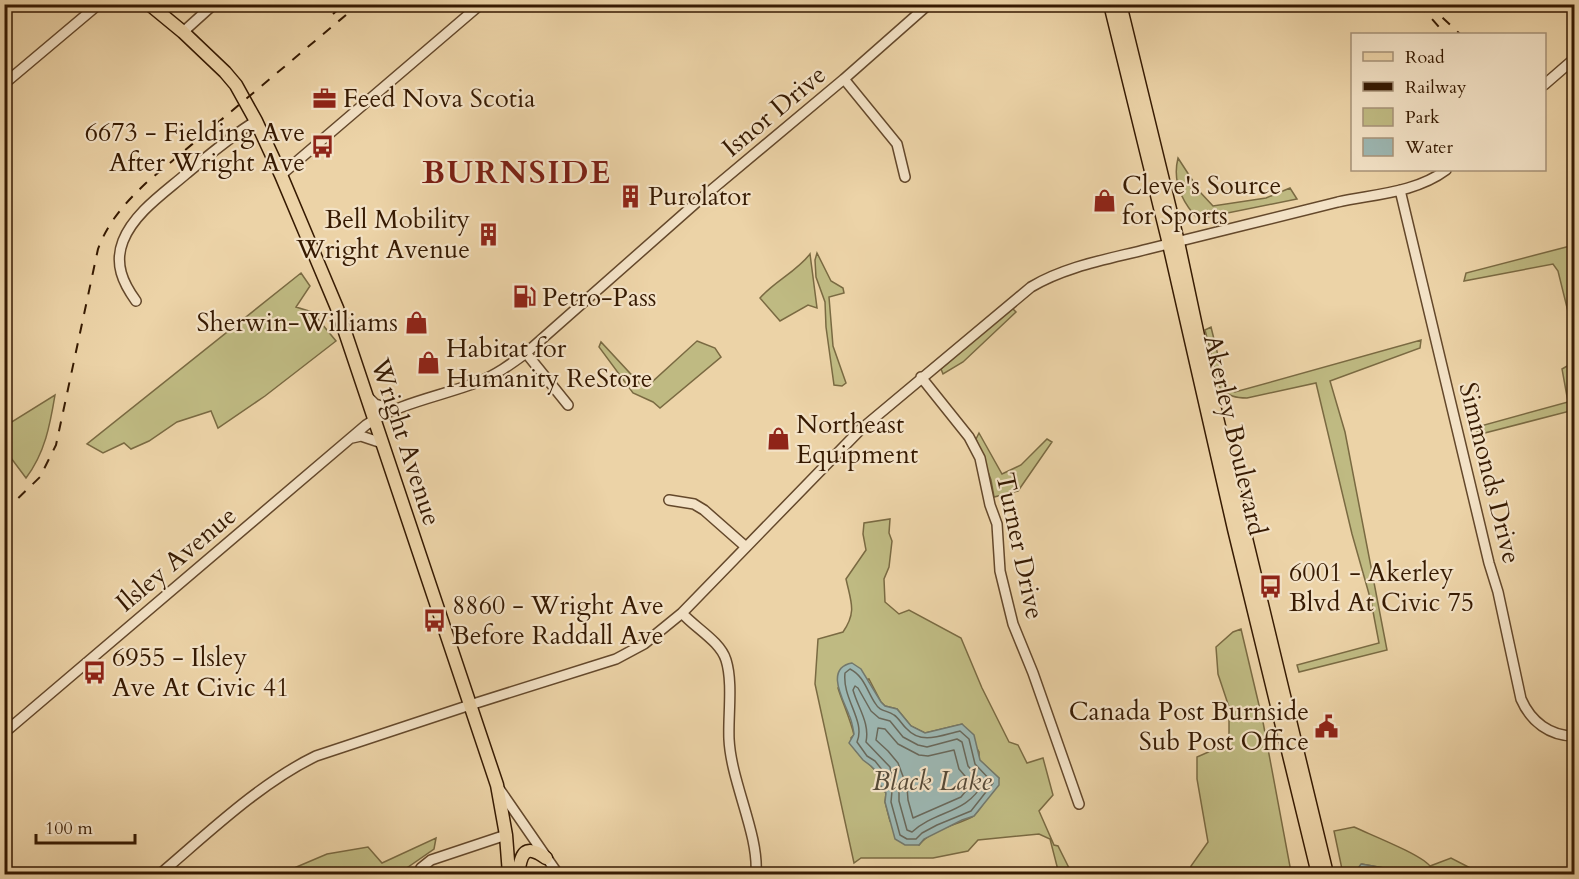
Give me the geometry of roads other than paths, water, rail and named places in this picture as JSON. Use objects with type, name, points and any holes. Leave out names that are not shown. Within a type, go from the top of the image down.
[{"type":"main road","name":"Wright Avenue","points":[[149,4],[183,32],[225,72],[246,100],[281,175],[337,308],[496,785],[506,835],[509,874]]},
{"type":"main road","name":"Akerley Boulevard","points":[[1110,4],[1174,243],[1327,874]]},
{"type":"main road","name":"Akerley Boulevard","points":[[1120,4],[1174,243],[1234,529],[1318,874]]},
{"type":"main road","name":"Wright Avenue","points":[[506,835],[512,843],[518,874]]},
{"type":"main road","points":[[518,874],[520,858],[524,852],[537,851],[546,858]]},
{"type":"street","points":[[4,84],[99,4]]},
{"type":"street","points":[[183,32],[214,4]]},
{"type":"street","points":[[281,175],[481,4]]},
{"type":"street","name":"Isnor Drive","points":[[375,419],[480,381],[500,372],[526,353],[697,202],[844,79],[929,4]]},
{"type":"street","points":[[1546,84],[1575,59]]},
{"type":"street","points":[[844,79],[897,144],[905,177]]},
{"type":"street","points":[[136,301],[120,274],[119,263],[123,241],[128,230],[144,211],[230,137],[256,121]]},
{"type":"street","points":[[160,874],[268,783],[297,765],[316,756],[616,659],[644,644],[682,613],[860,430],[1031,287],[1047,277],[1335,203],[1400,190],[1428,181],[1444,171]]},
{"type":"street","name":"Simmonds Drive","points":[[1400,190],[1489,563],[1498,592],[1521,699],[1530,714],[1542,726],[1558,734],[1575,736]]},
{"type":"street","points":[[526,353],[568,405]]},
{"type":"street","name":"Turner Drive","points":[[921,377],[969,437],[980,458],[990,505],[997,524],[1000,571],[1013,624],[1033,673],[1079,804]]},
{"type":"street","points":[[368,397],[375,404],[396,410]]},
{"type":"street","name":"Ilsley Avenue","points":[[4,733],[375,419]]},
{"type":"street","points":[[350,439],[361,436],[382,443]]},
{"type":"street","points":[[669,500],[694,504],[704,510],[746,547]]},
{"type":"street","points":[[682,613],[720,650],[726,660],[729,678],[731,759],[756,856],[756,874]]},
{"type":"street","points":[[496,785],[558,874]]},
{"type":"street","points":[[418,874],[421,868],[431,860],[506,835]]},
{"type":"water","name":"Black Lake","points":[[852,663],[861,669],[881,702],[885,706],[897,709],[911,726],[925,733],[962,724],[974,735],[980,760],[999,778],[999,785],[974,816],[924,839],[919,845],[905,845],[895,839],[885,802],[886,793],[878,782],[878,773],[849,743],[854,734],[837,678],[844,666]]},
{"type":"water","points":[[1361,864],[1407,872],[1406,874],[1354,874]]},
{"type":"railway","points":[[333,14],[345,4]]},
{"type":"railway","points":[[4,512],[40,477],[56,445],[98,249],[112,222],[146,183],[359,4]]},
{"type":"railway","points":[[364,11],[371,4]]},
{"type":"railway","points":[[1419,4],[1444,33]]},
{"type":"railway","points":[[1428,4],[1459,33]]},
{"type":"place","name":"Feed Nova Scotia","points":[[325,98]]},
{"type":"place","name":"6673 - Fielding Ave After Wright Ave","points":[[323,147]]},
{"type":"place","name":"Purolator","points":[[630,196]]},
{"type":"place","name":"Cleve's Source for Sports","points":[[1104,200]]},
{"type":"place","name":"Bell Mobility Wright Avenue","points":[[488,234]]},
{"type":"place","name":"Petro-Pass","points":[[524,297]]},
{"type":"place","name":"Sherwin-Williams","points":[[416,322]]},
{"type":"place","name":"Habitat for Humanity ReStore","points":[[428,363]]},
{"type":"place","name":"Northeast Equipment","points":[[778,439]]},
{"type":"place","name":"6001 - Akerley Blvd At Civic 75","points":[[1271,587]]},
{"type":"place","name":"8860 - Wright Ave Before Raddall Ave","points":[[434,620]]},
{"type":"place","name":"6955 - Ilsley Ave At Civic 41","points":[[94,672]]},
{"type":"place","name":"Canada Post Burnside Sub Post Office","points":[[1327,726]]},
{"type":"district","name":"BURNSIDE","points":[[517,173]]}]
